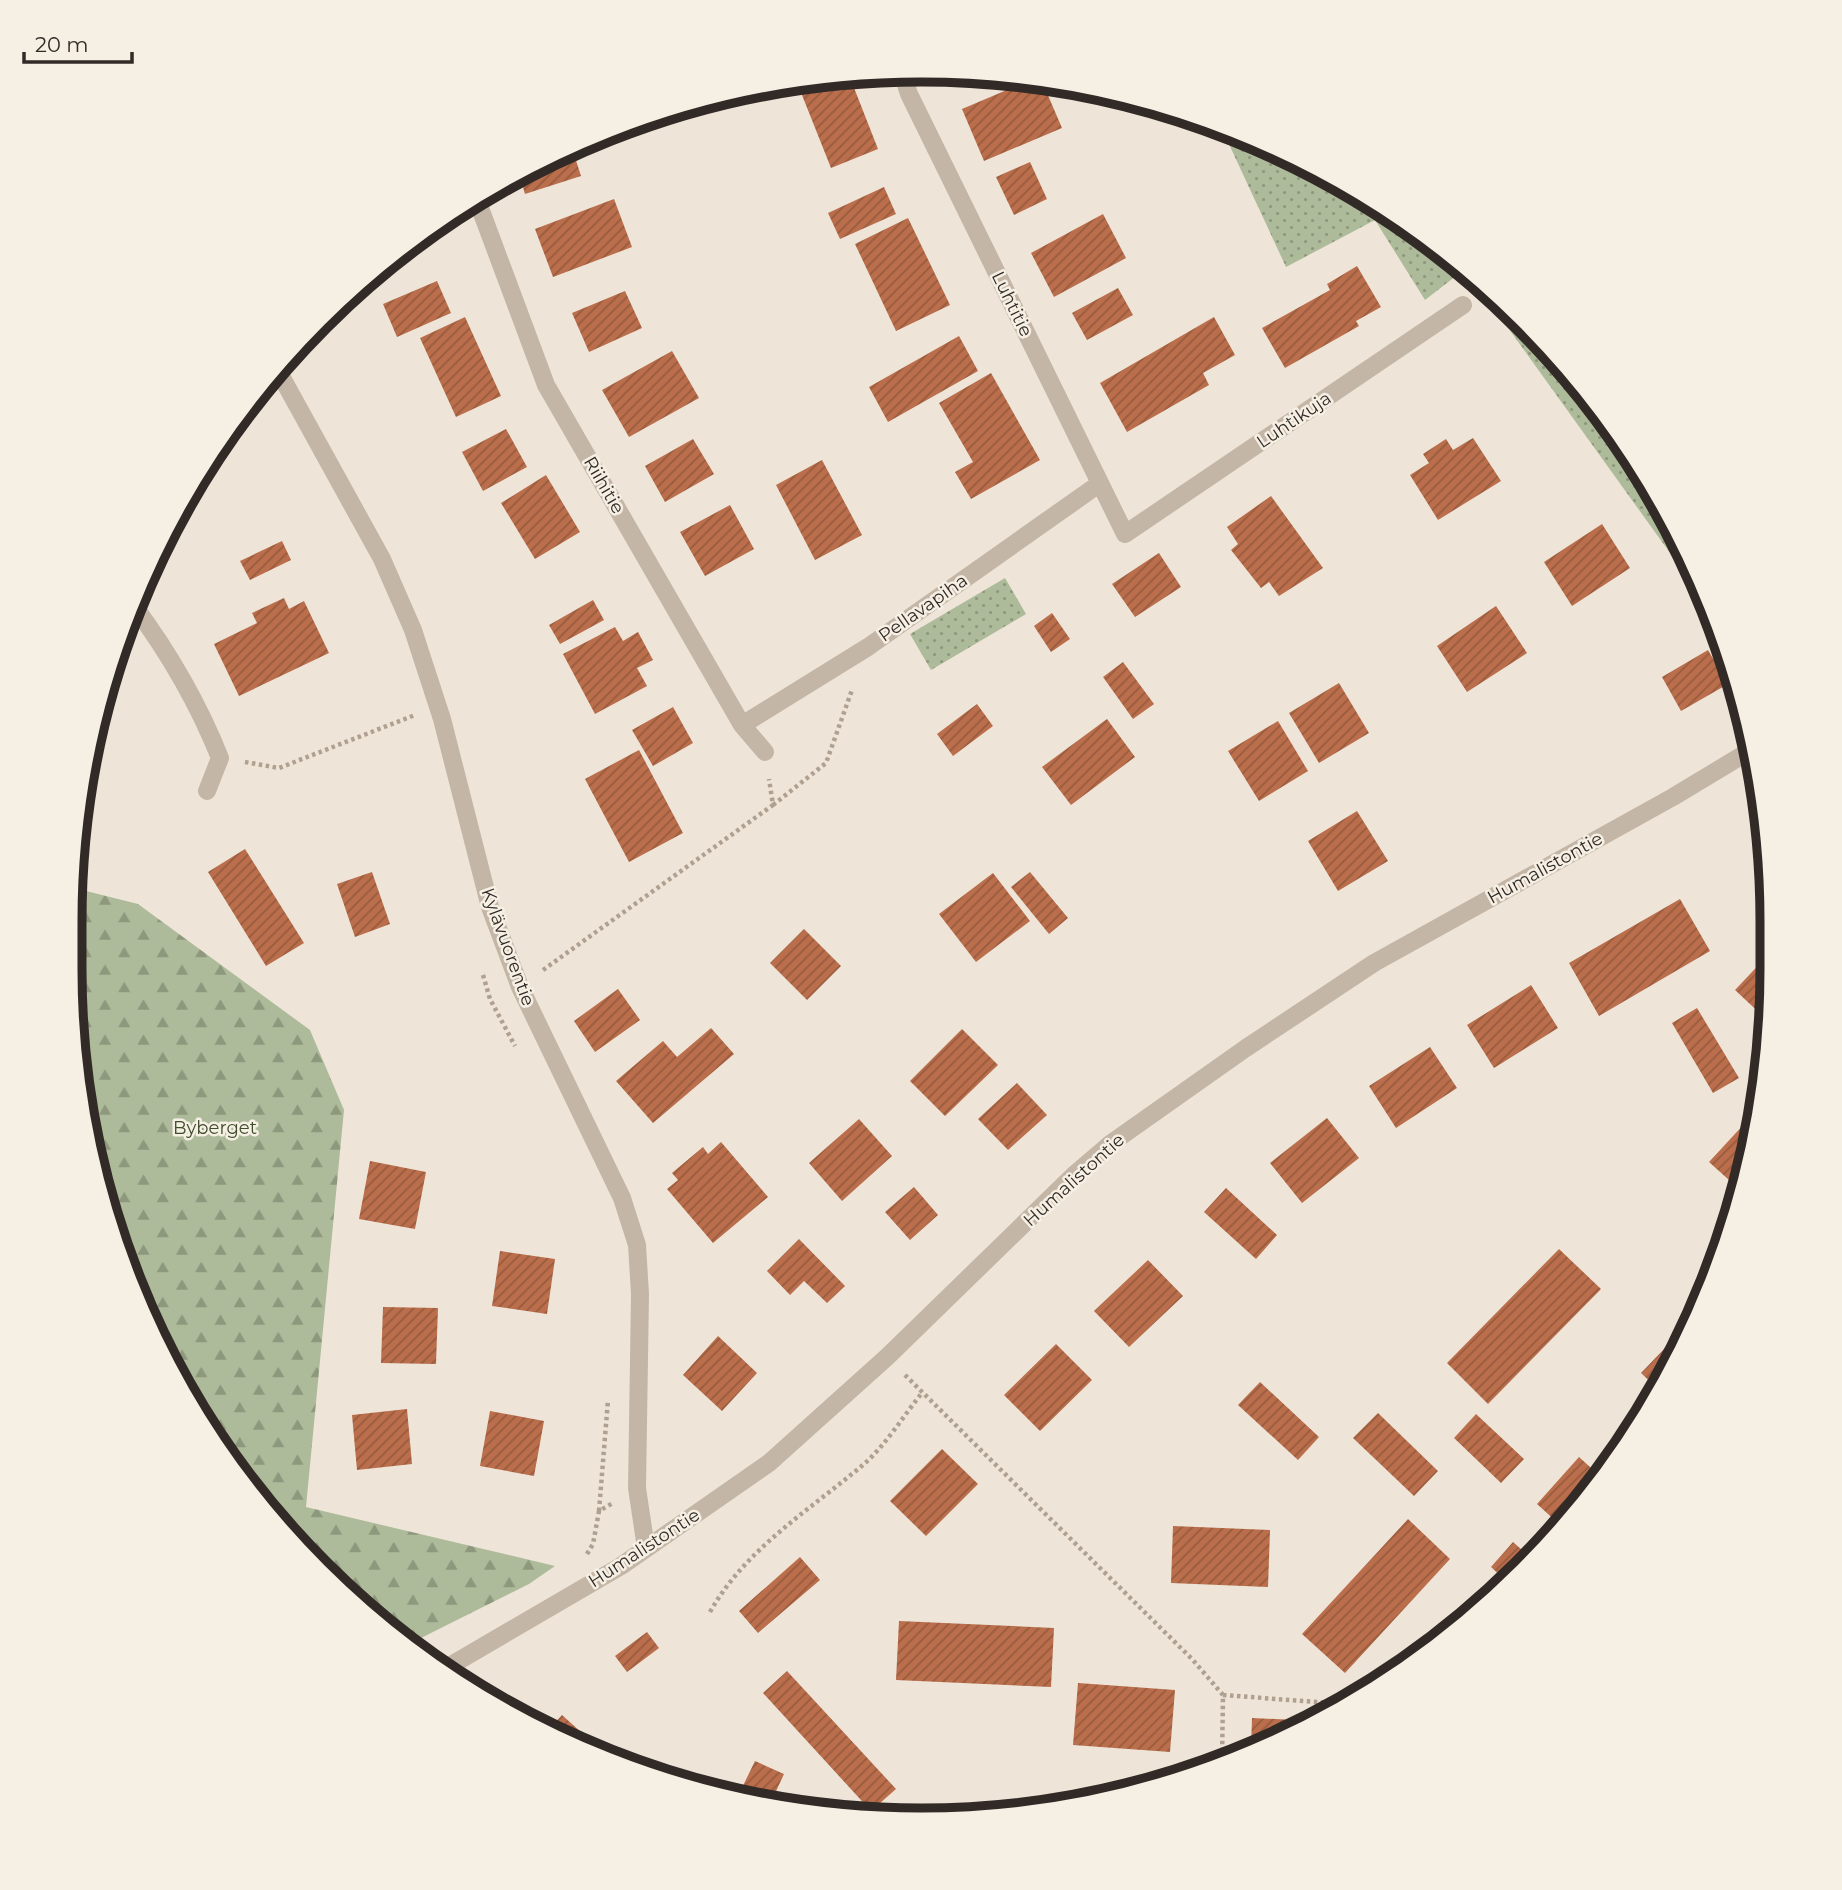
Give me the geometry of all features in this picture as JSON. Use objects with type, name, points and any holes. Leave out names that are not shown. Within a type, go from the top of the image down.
[{"type":"street","name":"Luhtitie","points":[[905,83],[1125,534]]},
{"type":"street","name":"Riihitie","points":[[480,208],[546,385],[742,725],[765,752]]},
{"type":"street","name":"Luhtikuja","points":[[1125,534],[1463,305]]},
{"type":"street","name":"Kylävuorentie","points":[[282,377],[382,559],[412,630],[438,705],[490,906],[520,987],[622,1198],[637,1245],[640,1294],[637,1488],[646,1548]]},
{"type":"street","name":"Pellavapiha","points":[[742,725],[868,647],[1099,484]]},
{"type":"street","points":[[140,615],[174,662],[220,758],[206,791]]},
{"type":"street","name":"Humalistontie","points":[[453,1664],[621,1566],[769,1463],[887,1357],[1101,1152],[1246,1048],[1374,963],[1673,797],[1743,755]]},
{"type":"path","points":[[490,999],[520,987],[773,805],[825,763],[868,647]]},
{"type":"path","points":[[220,758],[279,768],[438,705]]},
{"type":"path","points":[[765,752],[773,805]]},
{"type":"path","points":[[887,1357],[1192,1659],[1223,1695],[1222,1751]]},
{"type":"path","points":[[710,1612],[724,1587],[770,1539],[867,1461],[922,1394]]},
{"type":"path","points":[[1223,1695],[1326,1703]]},
{"type":"green space","points":[[1227,141],[1292,169],[1340,195],[1387,224],[1456,276],[1425,300],[1375,220],[1286,267]]},
{"type":"green space","points":[[1495,310],[1552,368],[1586,410],[1647,502],[1682,570]]},
{"type":"green space","points":[[1005,578],[1026,614],[931,670],[910,634]]},
{"type":"green space","name":"Byberget","points":[[83,890],[138,904],[310,1030],[344,1110],[306,1507],[555,1566],[529,1584],[418,1640],[368,1600],[290,1522],[224,1435],[169,1340],[146,1290],[111,1186],[98,1133],[89,1078],[82,969]]},
{"type":"building","points":[[853,85],[878,149],[831,168],[800,91]]},
{"type":"building","points":[[1013,87],[1046,92],[1062,128],[984,161],[962,109]]},
{"type":"building","points":[[575,157],[581,176],[525,194],[522,184]]},
{"type":"building","points":[[1030,162],[1047,199],[1014,215],[996,177]]},
{"type":"building","points":[[884,187],[896,214],[840,239],[828,213]]},
{"type":"building","points":[[614,199],[632,247],[553,277],[535,229]]},
{"type":"building","points":[[1103,214],[1126,258],[1054,297],[1031,253]]},
{"type":"building","points":[[908,218],[950,305],[896,331],[855,244]]},
{"type":"building","points":[[1357,266],[1381,307],[1356,321],[1359,326],[1285,368],[1262,328],[1330,290],[1327,284]]},
{"type":"building","points":[[437,281],[451,313],[397,337],[383,304]]},
{"type":"building","points":[[1118,288],[1133,315],[1087,340],[1072,313]]},
{"type":"building","points":[[625,291],[642,328],[589,352],[572,313]]},
{"type":"building","points":[[465,317],[501,396],[456,417],[420,338]]},
{"type":"building","points":[[1214,317],[1235,355],[1203,373],[1209,385],[1127,432],[1100,383]]},
{"type":"building","points":[[959,336],[978,371],[888,422],[869,387]]},
{"type":"building","points":[[672,351],[699,398],[629,437],[602,390]]},
{"type":"building","points":[[991,373],[1040,460],[971,499],[955,472],[973,462],[939,403]]},
{"type":"building","points":[[506,429],[527,467],[483,491],[462,452]]},
{"type":"building","points":[[1473,438],[1501,481],[1438,520],[1410,475],[1429,463],[1423,454],[1446,439],[1453,450]]},
{"type":"building","points":[[693,439],[714,474],[665,502],[645,466]]},
{"type":"building","points":[[822,460],[862,535],[815,560],[776,485]]},
{"type":"building","points":[[546,475],[580,532],[535,559],[501,503]]},
{"type":"building","points":[[1271,496],[1323,568],[1279,596],[1269,582],[1261,588],[1231,550],[1238,544],[1227,527]]},
{"type":"building","points":[[730,505],[754,549],[705,576],[680,532]]},
{"type":"building","points":[[1602,524],[1630,568],[1572,606],[1544,562]]},
{"type":"building","points":[[282,541],[291,560],[250,580],[240,561]]},
{"type":"building","points":[[1159,553],[1181,587],[1135,617],[1112,584]]},
{"type":"building","points":[[284,598],[289,609],[304,601],[329,653],[239,696],[214,644],[257,623],[252,613]]},
{"type":"building","points":[[593,600],[604,620],[560,644],[549,625]]},
{"type":"building","points":[[1496,606],[1527,653],[1467,692],[1437,646]]},
{"type":"building","points":[[1052,613],[1070,639],[1051,652],[1034,626]]},
{"type":"building","points":[[615,627],[623,641],[638,632],[653,660],[637,668],[647,686],[595,714],[563,654]]},
{"type":"building","points":[[1708,650],[1725,685],[1681,711],[1662,677]]},
{"type":"building","points":[[1123,662],[1154,704],[1133,719],[1103,677]]},
{"type":"building","points":[[1339,683],[1369,733],[1319,763],[1289,713]]},
{"type":"building","points":[[977,704],[993,726],[953,756],[937,734]]},
{"type":"building","points":[[673,707],[693,743],[653,766],[632,730]]},
{"type":"building","points":[[1107,719],[1135,757],[1071,805],[1042,767]]},
{"type":"building","points":[[1278,721],[1308,771],[1259,801],[1228,751]]},
{"type":"building","points":[[639,750],[683,833],[629,862],[585,779]]},
{"type":"building","points":[[1357,811],[1388,861],[1338,891],[1308,841]]},
{"type":"building","points":[[245,849],[304,943],[266,966],[208,872]]},
{"type":"building","points":[[372,872],[390,924],[355,937],[337,884]]},
{"type":"building","points":[[1030,872],[1068,918],[1049,934],[1011,887]]},
{"type":"building","points":[[993,873],[1030,921],[976,962],[939,914]]},
{"type":"building","points":[[1680,899],[1710,951],[1599,1016],[1569,963]]},
{"type":"building","points":[[804,929],[841,966],[807,1000],[770,963]]},
{"type":"building","points":[[1760,963],[1758,1012],[1735,990]]},
{"type":"building","points":[[1531,985],[1558,1028],[1494,1068],[1467,1025]]},
{"type":"building","points":[[618,989],[640,1020],[595,1052],[574,1021]]},
{"type":"building","points":[[1697,1008],[1739,1078],[1713,1093],[1672,1023]]},
{"type":"building","points":[[711,1028],[734,1054],[653,1123],[616,1081],[663,1041],[677,1057]]},
{"type":"building","points":[[962,1029],[998,1065],[945,1116],[910,1081]]},
{"type":"building","points":[[1430,1047],[1457,1088],[1396,1128],[1369,1086]]},
{"type":"building","points":[[1017,1083],[1047,1115],[1008,1150],[978,1119]]},
{"type":"building","points":[[1327,1118],[1359,1158],[1302,1203],[1270,1163]]},
{"type":"building","points":[[859,1119],[892,1156],[842,1201],[809,1163]]},
{"type":"building","points":[[1746,1122],[1732,1183],[1709,1162]]},
{"type":"building","points":[[721,1142],[768,1197],[713,1243],[667,1189],[678,1180],[672,1173],[703,1147],[708,1154]]},
{"type":"building","points":[[370,1161],[426,1172],[415,1229],[359,1219]]},
{"type":"building","points":[[914,1187],[938,1215],[910,1240],[885,1212]]},
{"type":"building","points":[[1226,1188],[1277,1235],[1256,1259],[1204,1212]]},
{"type":"building","points":[[799,1239],[845,1286],[827,1303],[804,1281],[790,1295],[767,1271]]},
{"type":"building","points":[[1559,1249],[1601,1289],[1488,1404],[1447,1363]]},
{"type":"building","points":[[500,1251],[555,1259],[547,1314],[492,1306]]},
{"type":"building","points":[[1148,1260],[1183,1296],[1129,1347],[1094,1311]]},
{"type":"building","points":[[383,1307],[438,1308],[436,1364],[381,1363]]},
{"type":"building","points":[[718,1336],[757,1373],[722,1411],[683,1375]]},
{"type":"building","points":[[1673,1339],[1650,1382],[1641,1373]]},
{"type":"building","points":[[1056,1344],[1092,1380],[1040,1431],[1004,1395]]},
{"type":"building","points":[[1260,1382],[1319,1437],[1298,1460],[1238,1405]]},
{"type":"building","points":[[407,1409],[412,1464],[357,1470],[352,1415]]},
{"type":"building","points":[[490,1411],[544,1421],[534,1476],[480,1466]]},
{"type":"building","points":[[1378,1413],[1438,1471],[1414,1496],[1353,1438]]},
{"type":"building","points":[[1476,1414],[1524,1459],[1501,1483],[1454,1438]]},
{"type":"building","points":[[942,1449],[978,1484],[926,1536],[890,1501]]},
{"type":"building","points":[[1579,1457],[1593,1470],[1554,1519],[1537,1504]]},
{"type":"building","points":[[1408,1519],[1450,1559],[1345,1673],[1302,1634]]},
{"type":"building","points":[[1173,1526],[1270,1530],[1268,1587],[1171,1583]]},
{"type":"building","points":[[1513,1542],[1524,1552],[1500,1575],[1491,1567]]},
{"type":"building","points":[[800,1557],[820,1580],[758,1633],[739,1611]]},
{"type":"building","points":[[899,1621],[1054,1628],[1051,1687],[896,1680]]},
{"type":"building","points":[[647,1632],[659,1648],[627,1672],[615,1656]]},
{"type":"building","points":[[787,1671],[896,1789],[876,1806],[866,1806],[763,1693]]},
{"type":"building","points":[[1078,1683],[1175,1690],[1170,1752],[1073,1745]]},
{"type":"building","points":[[562,1715],[582,1733],[580,1735],[554,1723]]},
{"type":"building","points":[[1252,1718],[1294,1720],[1292,1721],[1251,1740]]},
{"type":"building","points":[[755,1761],[784,1774],[774,1795],[742,1788]]}]
